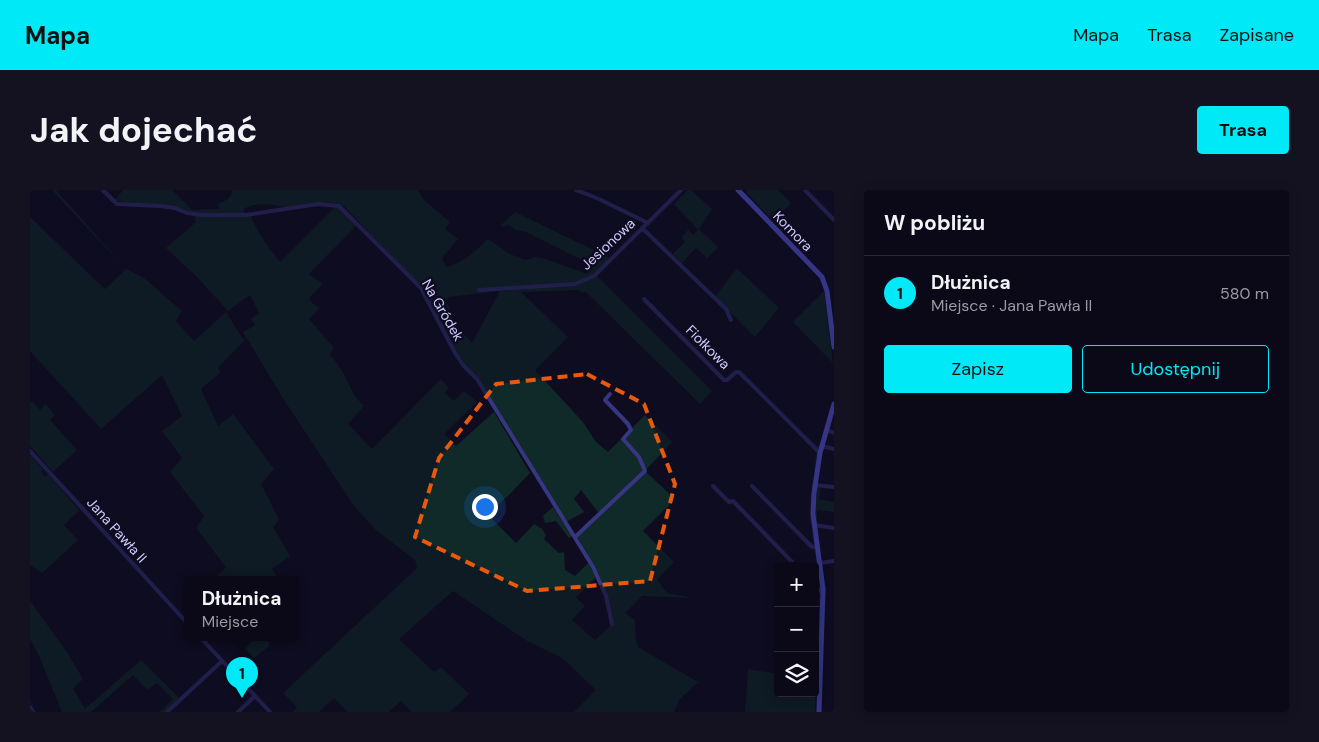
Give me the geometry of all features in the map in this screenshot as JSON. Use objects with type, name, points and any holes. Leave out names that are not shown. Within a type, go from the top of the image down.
[{"type":"street","name":"Na Gródek","points":[[103,190],[118,204],[161,206],[202,215],[246,215],[318,204],[340,206],[421,288],[455,353],[463,365],[477,378],[575,537],[606,596],[612,624]]},
{"type":"street","points":[[576,190],[648,223]]},
{"type":"street","name":"Jesionowa","points":[[479,290],[575,284],[594,276],[680,190]]},
{"type":"street","name":"Komora","points":[[738,190],[822,277],[827,291]]},
{"type":"street","points":[[805,190],[834,220]]},
{"type":"street","points":[[642,228],[726,310],[731,320]]},
{"type":"street","points":[[834,289],[827,291],[834,346]]},
{"type":"street","name":"Fiołkowa","points":[[644,299],[724,380],[740,372],[820,453]]},
{"type":"street","points":[[575,537],[645,471],[639,457],[623,439],[631,430],[628,424],[605,400],[610,394]]},
{"type":"street","points":[[819,712],[824,595],[813,525],[815,485],[820,453],[834,404]]},
{"type":"street","points":[[826,430],[834,433]]},
{"type":"street","points":[[822,446],[834,449]]},
{"type":"street","name":"Jana Pawła II","points":[[30,451],[184,620]]},
{"type":"street","points":[[815,485],[834,488]]},
{"type":"street","points":[[713,486],[729,502],[733,501],[792,562]]},
{"type":"street","points":[[752,486],[811,546],[817,548]]},
{"type":"street","points":[[813,525],[834,528]]},
{"type":"street","points":[[820,563],[834,561]]},
{"type":"street","points":[[819,589],[824,595]]},
{"type":"street","points":[[204,641],[270,712]]},
{"type":"street","points":[[167,712],[222,661]]},
{"type":"street","points":[[238,712],[255,696]]},
{"type":"street","points":[[30,707],[33,712]]},
{"type":"highlighted area","points":[[587,374],[644,404],[675,484],[650,581],[527,591],[415,537],[439,458],[496,384]]},
{"type":"green space","points":[[52,190],[56,190],[126,269]]},
{"type":"green space","points":[[123,190],[172,190],[192,210],[219,209],[218,204],[229,197],[232,190],[418,190],[423,199],[450,222],[445,229],[458,239],[442,258],[447,267],[464,259],[488,239],[510,254],[526,260],[536,257],[546,259],[587,274],[594,266],[526,232],[516,230],[508,225],[503,227],[501,225],[515,212],[610,258],[594,273],[712,391],[700,404],[586,292],[582,293],[578,290],[521,292],[568,337],[535,370],[583,422],[596,442],[608,452],[645,415],[672,442],[645,471],[675,499],[643,531],[674,562],[657,580],[667,593],[692,598],[642,596],[625,613],[635,620],[638,647],[698,682],[680,699],[674,712],[574,712],[596,690],[562,658],[527,641],[453,591],[399,639],[434,672],[441,667],[469,694],[450,712],[411,712],[401,701],[389,712],[347,712],[334,698],[319,712],[293,712],[297,707],[283,693],[417,568],[415,560],[376,530],[354,506],[284,400],[243,332],[255,325],[251,319],[259,313],[250,295],[228,311],[197,277],[166,248],[196,222],[194,216],[251,216],[260,234],[280,262],[336,206],[357,225],[309,274],[323,284],[309,298],[312,303],[320,308],[309,319],[334,348],[330,354],[343,372],[354,395],[364,406],[348,424],[372,449],[441,379],[449,388],[445,393],[454,401],[464,391],[477,402],[444,434],[456,446],[494,412],[530,473],[487,514],[516,543],[534,524],[542,529],[546,535],[544,539],[559,553],[564,552],[565,570],[575,576],[588,563],[596,577],[576,597],[585,606],[572,620],[595,640],[611,625],[614,625],[608,596],[577,537],[600,515],[581,490],[574,499],[584,512],[566,522],[478,377],[464,364],[443,329],[424,291],[345,207],[328,202],[288,207],[259,204],[244,209],[244,213],[238,214],[201,213],[186,211],[169,205],[115,200]],"holes":[[[500,291],[472,343],[457,327],[446,301],[448,297]]]},
{"type":"green space","points":[[688,190],[691,190],[712,209],[699,229],[718,247],[707,258],[696,248],[682,263],[673,254],[685,242],[682,237],[688,230],[693,235],[698,230],[674,204]]},
{"type":"green space","points":[[748,190],[778,190],[791,203],[774,222],[746,192]]},
{"type":"green space","points":[[30,217],[105,289],[126,269],[144,278],[182,311],[176,321],[194,341],[226,312],[244,341],[218,367],[220,373],[201,389],[218,426],[233,414],[274,469],[261,484],[279,520],[273,527],[290,556],[272,569],[276,576],[217,576],[226,567],[196,528],[204,516],[170,472],[182,458],[162,431],[182,416],[162,375],[101,429],[30,351]]},
{"type":"green space","points":[[737,268],[779,308],[755,337],[715,297]]},
{"type":"green space","points":[[824,292],[833,363],[793,322]]},
{"type":"green space","points":[[32,401],[40,410],[46,404],[55,415],[50,420],[77,450],[53,472],[30,446],[30,403]]},
{"type":"green space","points":[[30,455],[43,470],[41,472],[45,477],[48,474],[79,510],[64,525],[78,540],[42,573],[30,565]]},
{"type":"green space","points":[[817,484],[821,487],[819,499],[834,502],[834,512],[817,510],[817,528],[823,561],[815,524]]},
{"type":"green space","points":[[553,507],[572,536],[569,538],[556,521],[545,523],[543,516]]},
{"type":"green space","points":[[30,601],[67,652],[83,679],[73,688],[85,709],[141,660],[179,698],[165,712],[160,712],[173,699],[157,683],[147,690],[133,675],[91,712],[62,712],[30,639]]},
{"type":"green space","points":[[242,641],[269,641],[269,646],[254,658],[240,643]]},
{"type":"green space","points":[[748,669],[774,673],[774,697],[815,697],[815,712],[745,712]]},
{"type":"waterway","points":[[100,190],[112,202]]},
{"type":"waterway","points":[[814,470],[817,453]]},
{"type":"waterway","points":[[812,489],[813,476]]},
{"type":"waterway","points":[[811,494],[811,520],[814,544]]},
{"type":"waterway","points":[[815,551],[820,586]]},
{"type":"waterway","points":[[819,629],[820,595]]},
{"type":"waterway","points":[[816,697],[816,712]]},
{"type":"waterway","points":[[30,700],[36,712]]},
{"type":"place","name":"Dłużnica","points":[[242,698]]}]
